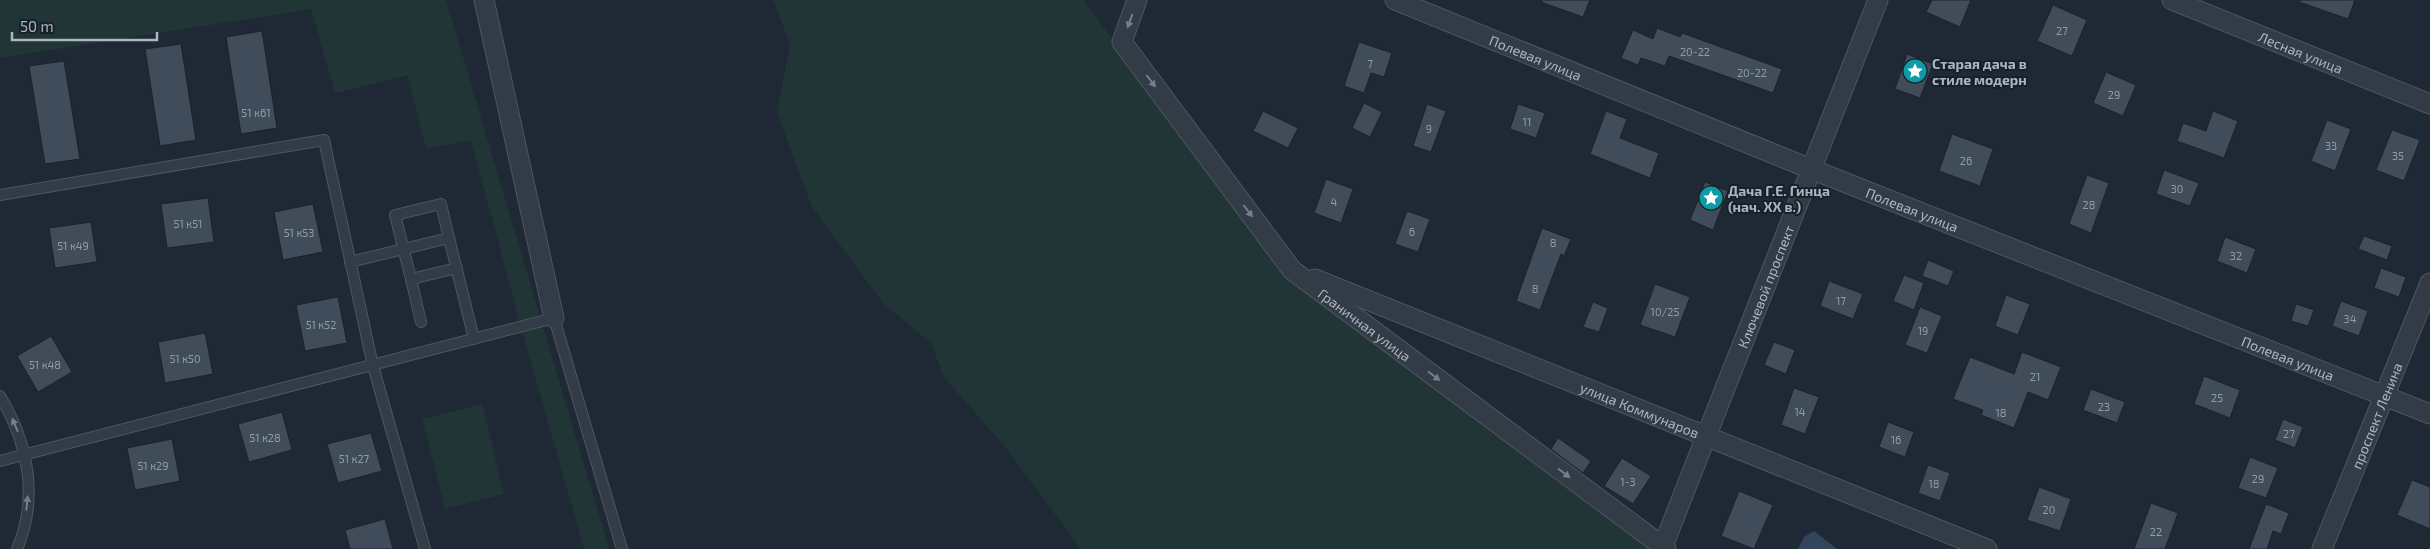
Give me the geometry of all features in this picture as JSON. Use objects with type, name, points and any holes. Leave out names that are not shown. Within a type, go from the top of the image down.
[{"type":"street","points":[[484,0],[554,318]]},
{"type":"street","name":"Граничная улица","points":[[1138,0],[1122,42],[1292,270],[1664,547]]},
{"type":"street","name":"Полевая улица","points":[[1395,0],[1811,169],[2430,414]]},
{"type":"street","name":"Ключевой проспект","points":[[1664,547],[1878,0]]},
{"type":"street","name":"Лесная улица","points":[[2172,0],[2430,104]]},
{"type":"street","name":"улица Коммунаров","points":[[1292,270],[1987,549]]},
{"type":"street","name":"проспект Ленина","points":[[2322,549],[2430,283]]},
{"type":"lane","points":[[0,195],[324,140],[372,366],[425,549]]},
{"type":"lane","points":[[421,322],[395,215],[441,204],[474,339]]},
{"type":"lane","points":[[350,262],[449,238]]},
{"type":"lane","points":[[411,279],[456,268]]},
{"type":"lane","points":[[0,461],[554,318],[622,549]]},
{"type":"lane","points":[[0,396],[20,434],[25,456],[28,501],[25,524],[16,549]]},
{"type":"green space","points":[[0,0],[446,0],[609,549],[584,549],[521,327],[471,140],[426,149],[408,75],[335,93],[311,9],[0,58]]},
{"type":"green space","points":[[773,0],[1083,0],[1288,275],[1651,549],[1081,549],[1005,447],[944,377],[931,343],[883,303],[812,207],[777,112],[790,44]]},
{"type":"green space","points":[[482,404],[504,494],[445,509],[422,419]]},
{"type":"water","points":[[1814,531],[1837,549],[1798,549],[1804,537]]},
{"type":"building","points":[[1542,0],[1590,0],[1583,17],[1541,2]]},
{"type":"building","points":[[1932,0],[1971,0],[1960,27],[1926,12]]},
{"type":"building","points":[[2300,0],[2355,0],[2348,19],[2299,2]]},
{"type":"building","points":[[2053,5],[2087,20],[2072,56],[2037,41]]},
{"type":"building","points":[[1657,28],[1680,37],[1682,33],[1782,69],[1773,93],[1669,56],[1665,66],[1641,58],[1638,65],[1621,58],[1633,30],[1653,39]]},
{"type":"building","points":[[262,31],[277,128],[241,134],[226,37]]},
{"type":"building","points":[[1359,42],[1392,53],[1384,77],[1371,73],[1364,93],[1344,86]]},
{"type":"building","points":[[181,44],[196,140],[160,146],[145,49]]},
{"type":"building","points":[[1907,54],[1933,64],[1920,98],[1895,89]]},
{"type":"building","points":[[64,61],[80,159],[45,164],[29,66]]},
{"type":"building","points":[[2106,72],[2136,85],[2123,116],[2093,103]]},
{"type":"building","points":[[1364,103],[1382,112],[1370,137],[1352,128]]},
{"type":"building","points":[[1427,104],[1446,111],[1431,152],[1413,146]]},
{"type":"building","points":[[1518,104],[1545,113],[1536,138],[1510,129]]},
{"type":"building","points":[[1263,111],[1298,128],[1288,148],[1253,131]]},
{"type":"building","points":[[1606,111],[1627,119],[1620,138],[1659,153],[1650,178],[1590,154]]},
{"type":"building","points":[[2213,111],[2238,121],[2224,158],[2177,141],[2183,123],[2206,131]]},
{"type":"building","points":[[2327,120],[2351,129],[2335,171],[2311,161]]},
{"type":"building","points":[[2392,130],[2420,140],[2404,181],[2376,170]]},
{"type":"building","points":[[1952,134],[1993,149],[1980,186],[1939,171]]},
{"type":"building","points":[[2164,170],[2199,183],[2190,206],[2156,194]]},
{"type":"building","points":[[2087,175],[2109,183],[2091,233],[2069,224]]},
{"type":"building","points":[[1326,179],[1353,189],[1341,223],[1314,213]]},
{"type":"building","points":[[1705,182],[1728,191],[1713,230],[1690,220]]},
{"type":"building","points":[[208,198],[214,242],[167,248],[161,204]]},
{"type":"building","points":[[313,204],[323,252],[283,260],[274,212]]},
{"type":"building","points":[[1407,211],[1430,219],[1418,252],[1395,244]]},
{"type":"building","points":[[91,222],[97,262],[55,268],[49,228]]},
{"type":"building","points":[[1542,228],[1571,239],[1564,256],[1561,254],[1540,310],[1516,301]]},
{"type":"building","points":[[2364,236],[2392,246],[2387,260],[2358,249]]},
{"type":"building","points":[[2225,237],[2256,249],[2247,273],[2217,261]]},
{"type":"building","points":[[1928,260],[1954,271],[1948,286],[1922,276]]},
{"type":"building","points":[[2381,268],[2406,277],[2399,297],[2374,288]]},
{"type":"building","points":[[1904,275],[1924,283],[1914,310],[1893,301]]},
{"type":"building","points":[[1829,281],[1863,294],[1853,319],[1820,306]]},
{"type":"building","points":[[1655,284],[1690,297],[1675,337],[1640,325]]},
{"type":"building","points":[[2006,295],[2030,304],[2018,335],[1995,326]]},
{"type":"building","points":[[338,297],[347,343],[305,351],[296,305]]},
{"type":"building","points":[[2341,301],[2368,311],[2359,336],[2332,326]]},
{"type":"building","points":[[1593,302],[1608,308],[1599,332],[1583,327]]},
{"type":"building","points":[[2296,304],[2314,310],[2308,326],[2291,321]]},
{"type":"building","points":[[1920,307],[1942,316],[1927,353],[1905,345]]},
{"type":"building","points":[[205,333],[213,374],[165,383],[158,342]]},
{"type":"building","points":[[51,336],[72,372],[38,392],[17,356]]},
{"type":"building","points":[[1774,342],[1795,350],[1786,374],[1764,365]]},
{"type":"building","points":[[2022,352],[2061,367],[2048,400],[2028,392],[2014,428],[1981,415],[1983,410],[1953,399],[1970,357],[2014,374]]},
{"type":"building","points":[[2204,376],[2240,390],[2230,418],[2194,404]]},
{"type":"building","points":[[1794,388],[1819,397],[1805,434],[1781,425]]},
{"type":"building","points":[[2091,389],[2125,402],[2117,423],[2083,410]]},
{"type":"building","points":[[282,412],[292,450],[249,462],[238,424]]},
{"type":"building","points":[[2283,419],[2303,427],[2295,448],[2275,440]]},
{"type":"building","points":[[1888,422],[1914,432],[1905,457],[1879,447]]},
{"type":"building","points":[[371,433],[382,471],[338,483],[327,444]]},
{"type":"building","points":[[1558,438],[1591,461],[1583,473],[1551,449]]},
{"type":"building","points":[[172,439],[180,481],[135,490],[127,448]]},
{"type":"building","points":[[2250,457],[2278,468],[2266,498],[2238,488]]},
{"type":"building","points":[[1622,458],[1651,476],[1633,504],[1604,486]]},
{"type":"building","points":[[1928,465],[1950,473],[1940,501],[1918,493]]},
{"type":"building","points":[[2412,480],[2430,487],[2430,529],[2397,515]]},
{"type":"building","points":[[2039,487],[2071,499],[2060,531],[2027,520]]},
{"type":"building","points":[[1739,491],[1773,505],[1754,549],[1721,536]]},
{"type":"building","points":[[2151,503],[2178,513],[2165,549],[2134,549]]},
{"type":"building","points":[[2266,504],[2289,513],[2281,534],[2273,531],[2267,549],[2249,549]]},
{"type":"building","points":[[385,519],[393,549],[350,549],[345,530]]},
{"type":"place","name":"Старая дача в стиле модерн","points":[[1915,71]]},
{"type":"place","name":"Дача Г.Е. Гинца (нач. XX в.)","points":[[1711,198]]}]
